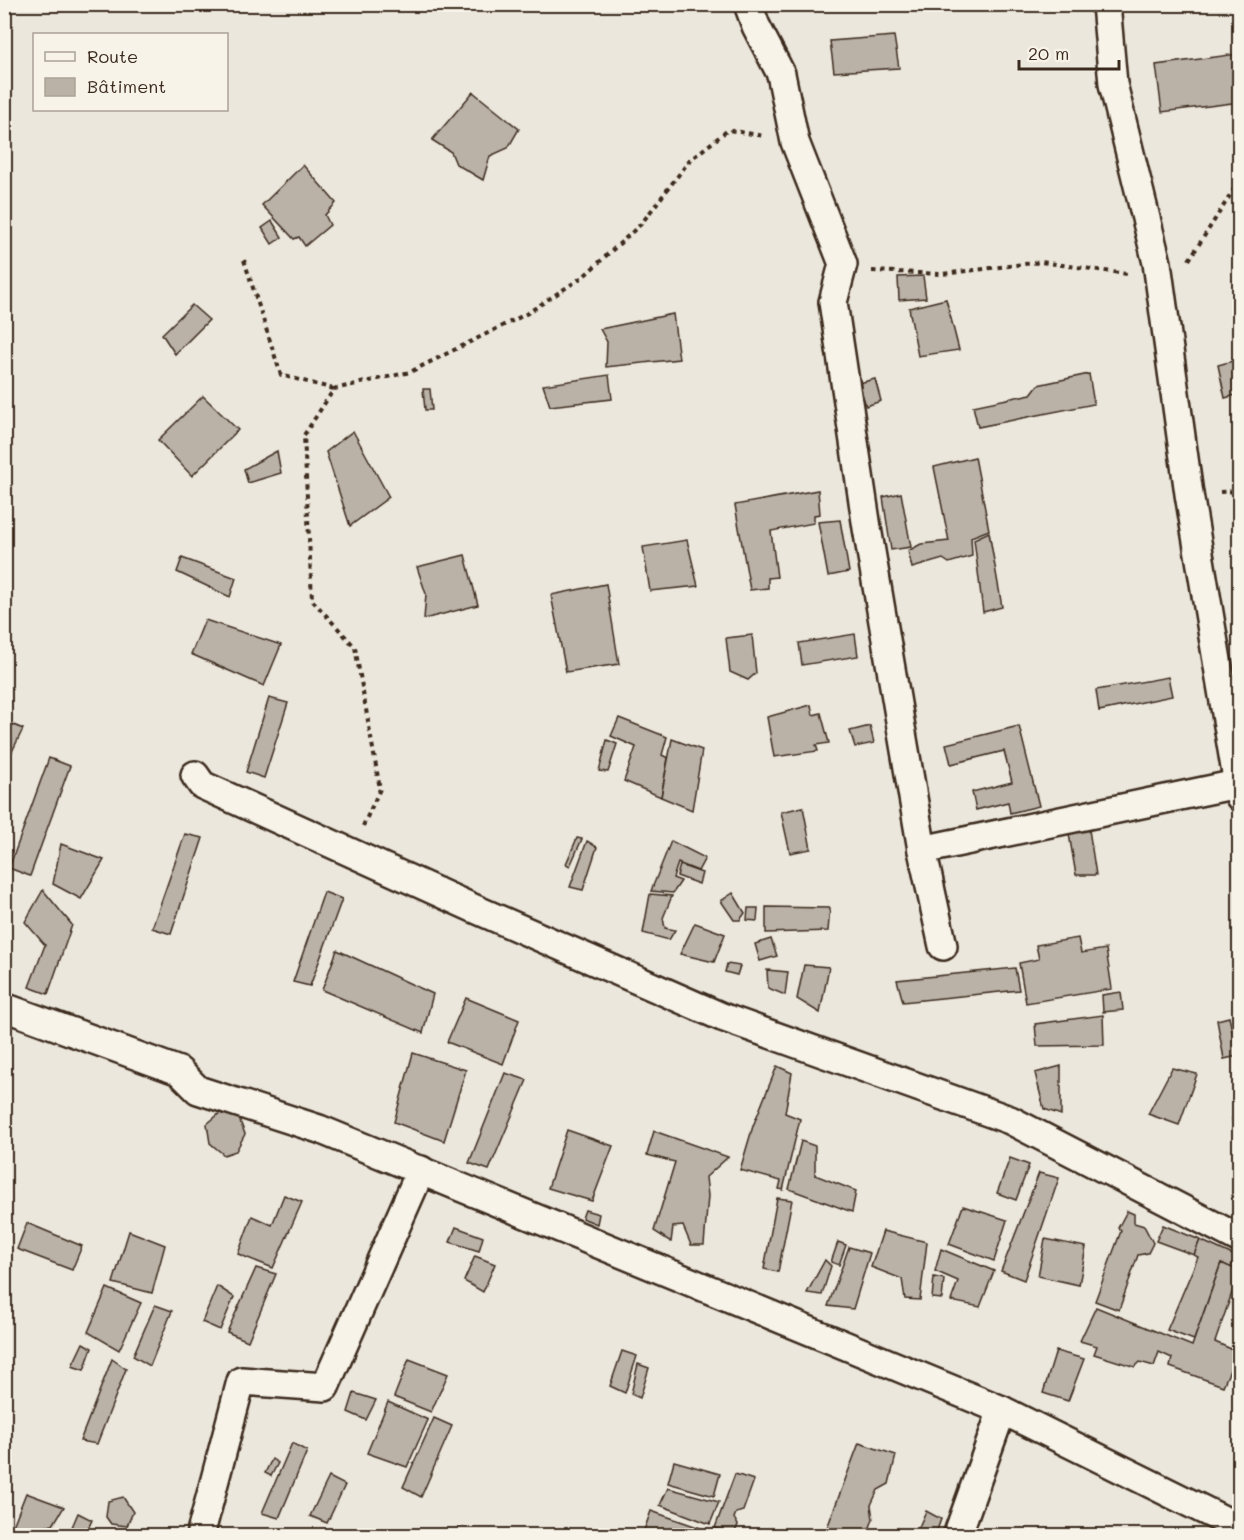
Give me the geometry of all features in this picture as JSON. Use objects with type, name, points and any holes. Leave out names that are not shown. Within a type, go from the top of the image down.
[{"type":"street","points":[[748,4],[756,26],[781,74],[795,142],[843,264],[833,302],[867,528],[922,850],[943,946]]},
{"type":"street","points":[[922,850],[1238,790],[1189,494],[1157,263],[1113,84],[1106,4]]},
{"type":"street","points":[[195,775],[202,785],[350,853],[722,1017],[1010,1120],[1239,1239]]},
{"type":"street","points":[[4,1006],[179,1071],[198,1090],[319,1129],[1002,1410],[1239,1528]]},
{"type":"street","points":[[200,1536],[241,1381],[326,1387],[421,1170]]},
{"type":"street","points":[[957,1536],[1002,1410]]},
{"type":"path","points":[[244,260],[281,375],[334,389],[410,372],[526,314],[584,276],[641,224],[690,160],[728,130],[795,142]]},
{"type":"path","points":[[1187,265],[1190,255],[1239,180]]},
{"type":"path","points":[[843,264],[875,271],[942,274],[1041,262],[1135,275]]},
{"type":"path","points":[[334,389],[304,435],[312,600],[355,647],[380,789],[350,853]]},
{"type":"building","points":[[894,36],[899,68],[834,72],[830,41]]},
{"type":"building","points":[[1237,54],[1240,102],[1162,112],[1156,65]]},
{"type":"building","points":[[473,92],[519,129],[508,148],[490,156],[483,180],[456,164],[451,152],[432,140]]},
{"type":"building","points":[[303,165],[336,203],[325,215],[330,225],[305,246],[299,237],[294,239],[262,205]]},
{"type":"building","points":[[272,221],[282,237],[272,244],[262,228]]},
{"type":"building","points":[[923,276],[926,298],[899,300],[898,277]]},
{"type":"building","points":[[946,299],[959,350],[918,356],[909,308]]},
{"type":"building","points":[[192,305],[209,320],[175,354],[162,334]]},
{"type":"building","points":[[673,314],[679,359],[606,367],[607,342],[600,329]]},
{"type":"building","points":[[1240,359],[1240,394],[1225,398],[1218,365]]},
{"type":"building","points":[[1089,374],[1094,404],[978,427],[973,406],[1031,394],[1038,385]]},
{"type":"building","points":[[609,375],[612,399],[550,406],[543,385]]},
{"type":"building","points":[[875,379],[881,401],[866,406],[859,383]]},
{"type":"building","points":[[423,389],[430,389],[432,410],[425,410]]},
{"type":"building","points":[[203,396],[238,430],[192,476],[158,440]]},
{"type":"building","points":[[353,431],[389,497],[350,526],[326,452]]},
{"type":"building","points":[[277,451],[281,473],[248,483],[244,469]]},
{"type":"building","points":[[975,457],[989,530],[971,537],[972,556],[949,563],[943,559],[912,568],[908,551],[921,544],[949,541],[934,467]]},
{"type":"building","points":[[818,490],[820,514],[814,515],[814,523],[771,531],[777,577],[768,578],[768,588],[750,590],[735,505]]},
{"type":"building","points":[[901,493],[911,547],[891,550],[883,497]]},
{"type":"building","points":[[840,520],[849,572],[828,576],[818,522]]},
{"type":"building","points":[[989,532],[1002,607],[983,612],[974,539]]},
{"type":"building","points":[[687,540],[698,586],[650,591],[643,547]]},
{"type":"building","points":[[465,555],[478,605],[424,619],[426,594],[417,567]]},
{"type":"building","points":[[182,558],[236,578],[230,597],[177,572]]},
{"type":"building","points":[[606,584],[619,664],[566,672],[551,595]]},
{"type":"building","points":[[205,620],[281,645],[264,686],[191,654]]},
{"type":"building","points":[[855,634],[858,656],[802,665],[799,643]]},
{"type":"building","points":[[752,635],[756,673],[748,680],[730,672],[726,638]]},
{"type":"building","points":[[1168,677],[1172,696],[1099,711],[1096,690]]},
{"type":"building","points":[[269,698],[288,703],[264,778],[246,772]]},
{"type":"building","points":[[811,705],[813,715],[821,713],[829,743],[816,745],[818,751],[774,757],[767,717]]},
{"type":"building","points":[[619,718],[667,737],[662,755],[668,758],[661,797],[624,781],[636,747],[611,736]]},
{"type":"building","points":[[4,721],[23,729],[6,764],[4,763]]},
{"type":"building","points":[[870,726],[874,743],[855,747],[850,731]]},
{"type":"building","points":[[1019,726],[1039,806],[1010,813],[1008,802],[976,810],[972,792],[1012,782],[1004,751],[951,764],[946,744]]},
{"type":"building","points":[[672,739],[702,750],[692,810],[661,797]]},
{"type":"building","points":[[607,740],[617,744],[608,772],[599,771]]},
{"type":"building","points":[[49,758],[70,766],[30,876],[9,868]]},
{"type":"building","points":[[803,807],[811,849],[790,853],[781,812]]},
{"type":"building","points":[[1088,823],[1096,875],[1076,875],[1068,828]]},
{"type":"building","points":[[185,834],[203,838],[171,934],[152,928]]},
{"type":"building","points":[[577,838],[582,839],[570,866],[566,864]]},
{"type":"building","points":[[587,841],[597,847],[583,890],[570,887]]},
{"type":"building","points":[[671,841],[705,858],[698,871],[678,863],[673,878],[681,881],[673,893],[651,891]]},
{"type":"building","points":[[61,844],[104,860],[81,899],[53,884]]},
{"type":"building","points":[[680,865],[702,873],[699,884],[677,876]]},
{"type":"building","points":[[43,890],[72,925],[48,994],[29,987],[45,945],[25,922]]},
{"type":"building","points":[[324,892],[342,899],[310,986],[293,982]]},
{"type":"building","points":[[733,893],[745,913],[740,920],[734,920],[721,901]]},
{"type":"building","points":[[650,894],[672,896],[663,918],[665,928],[675,930],[669,940],[643,933]]},
{"type":"building","points":[[766,907],[830,908],[828,931],[766,933]]},
{"type":"building","points":[[748,908],[758,908],[757,921],[747,920]]},
{"type":"building","points":[[695,923],[725,934],[714,962],[680,954]]},
{"type":"building","points":[[1078,938],[1081,953],[1106,949],[1112,989],[1026,1003],[1019,963],[1039,959],[1036,945]]},
{"type":"building","points":[[771,939],[777,956],[760,961],[755,944]]},
{"type":"building","points":[[337,950],[433,994],[423,1033],[322,990]]},
{"type":"building","points":[[727,964],[740,966],[737,975],[725,972]]},
{"type":"building","points":[[804,965],[829,967],[820,1013],[797,999]]},
{"type":"building","points":[[1015,968],[1019,990],[903,1002],[897,980]]},
{"type":"building","points":[[767,970],[788,972],[785,995],[768,988]]},
{"type":"building","points":[[1121,992],[1123,1010],[1103,1012],[1102,995]]},
{"type":"building","points":[[466,998],[519,1020],[503,1064],[447,1042]]},
{"type":"building","points":[[1103,1015],[1104,1045],[1037,1046],[1035,1024]]},
{"type":"building","points":[[1229,1017],[1238,1056],[1224,1059],[1217,1020]]},
{"type":"building","points":[[413,1053],[466,1070],[444,1141],[394,1122]]},
{"type":"building","points":[[777,1066],[792,1073],[785,1113],[800,1119],[783,1190],[779,1189],[781,1181],[740,1170],[753,1126]]},
{"type":"building","points":[[1061,1066],[1061,1115],[1044,1109],[1035,1073]]},
{"type":"building","points":[[1172,1068],[1197,1074],[1179,1125],[1148,1114]]},
{"type":"building","points":[[505,1073],[527,1080],[489,1170],[469,1163]]},
{"type":"building","points":[[220,1113],[238,1116],[245,1134],[236,1151],[224,1155],[210,1143],[207,1124]]},
{"type":"building","points":[[1240,1115],[1240,1147],[1235,1145],[1232,1118]]},
{"type":"building","points":[[567,1130],[613,1146],[592,1201],[548,1188]]},
{"type":"building","points":[[654,1131],[728,1157],[706,1177],[708,1196],[704,1245],[691,1245],[683,1226],[673,1227],[671,1242],[654,1231],[675,1162],[647,1155]]},
{"type":"building","points":[[801,1141],[815,1146],[815,1175],[856,1191],[852,1212],[789,1189]]},
{"type":"building","points":[[1010,1158],[1029,1165],[1016,1200],[997,1193]]},
{"type":"building","points":[[1039,1173],[1059,1178],[1024,1280],[1001,1271]]},
{"type":"building","points":[[284,1195],[302,1202],[273,1268],[238,1254],[252,1216],[272,1225]]},
{"type":"building","points":[[777,1198],[792,1200],[778,1272],[764,1269]]},
{"type":"building","points":[[963,1206],[1007,1220],[994,1261],[949,1244]]},
{"type":"building","points":[[585,1210],[599,1214],[597,1224],[582,1218]]},
{"type":"building","points":[[1127,1211],[1134,1214],[1134,1223],[1144,1226],[1153,1243],[1148,1253],[1138,1255],[1119,1310],[1095,1301],[1121,1231],[1118,1228]]},
{"type":"building","points":[[27,1223],[82,1246],[72,1270],[17,1249]]},
{"type":"building","points":[[1163,1225],[1200,1240],[1194,1255],[1156,1241]]},
{"type":"building","points":[[456,1227],[483,1237],[479,1251],[450,1242]]},
{"type":"building","points":[[129,1231],[165,1245],[152,1293],[113,1283]]},
{"type":"building","points":[[883,1231],[927,1242],[920,1300],[905,1299],[902,1279],[871,1267]]},
{"type":"building","points":[[1045,1239],[1086,1247],[1079,1285],[1038,1276]]},
{"type":"building","points":[[1200,1240],[1235,1256],[1231,1268],[1221,1263],[1194,1340],[1167,1330],[1198,1257],[1194,1255]]},
{"type":"building","points":[[838,1242],[846,1245],[839,1265],[831,1262]]},
{"type":"building","points":[[849,1247],[870,1253],[853,1309],[828,1306]]},
{"type":"building","points":[[941,1249],[994,1271],[980,1307],[951,1301],[958,1281],[935,1271]]},
{"type":"building","points":[[475,1256],[495,1264],[483,1292],[464,1281]]},
{"type":"building","points":[[825,1260],[831,1266],[822,1295],[807,1293]]},
{"type":"building","points":[[1221,1263],[1239,1271],[1240,1269],[1240,1289],[1234,1287],[1215,1342],[1238,1352],[1223,1386],[1170,1367],[1172,1358],[1159,1352],[1154,1366],[1140,1362],[1135,1367],[1094,1354],[1097,1346],[1080,1341],[1096,1307],[1192,1346]]},
{"type":"building","points":[[256,1268],[276,1274],[248,1341],[227,1332]]},
{"type":"building","points":[[934,1277],[944,1279],[942,1299],[932,1298]]},
{"type":"building","points":[[217,1286],[234,1297],[220,1330],[202,1322]]},
{"type":"building","points":[[107,1288],[141,1303],[119,1350],[88,1332]]},
{"type":"building","points":[[155,1305],[172,1311],[150,1366],[133,1356]]},
{"type":"building","points":[[83,1343],[92,1348],[84,1370],[72,1366]]},
{"type":"building","points":[[622,1351],[637,1356],[625,1393],[610,1386]]},
{"type":"building","points":[[1056,1351],[1084,1359],[1068,1401],[1043,1393]]},
{"type":"building","points":[[112,1359],[126,1369],[97,1444],[80,1441]]},
{"type":"building","points":[[409,1359],[448,1374],[431,1412],[394,1397]]},
{"type":"building","points":[[638,1364],[649,1368],[640,1398],[631,1394]]},
{"type":"building","points":[[354,1393],[376,1400],[366,1420],[348,1412]]},
{"type":"building","points":[[388,1402],[428,1420],[407,1467],[367,1453]]},
{"type":"building","points":[[434,1418],[452,1426],[421,1497],[403,1487]]},
{"type":"building","points":[[292,1443],[307,1451],[279,1518],[262,1513]]},
{"type":"building","points":[[859,1443],[896,1455],[889,1484],[878,1490],[871,1505],[873,1519],[867,1536],[824,1536]]},
{"type":"building","points":[[272,1459],[278,1463],[271,1476],[265,1473]]},
{"type":"building","points":[[674,1461],[720,1474],[714,1496],[668,1483]]},
{"type":"building","points":[[735,1474],[754,1480],[743,1511],[736,1513],[734,1518],[738,1525],[734,1534],[715,1528]]},
{"type":"building","points":[[329,1477],[345,1485],[327,1523],[310,1516]]},
{"type":"building","points":[[668,1488],[719,1502],[710,1524],[660,1505]]},
{"type":"building","points":[[26,1493],[64,1507],[53,1525],[33,1529],[30,1536],[9,1536]]},
{"type":"building","points":[[123,1497],[133,1512],[127,1526],[111,1524],[106,1517],[108,1501]]},
{"type":"building","points":[[651,1511],[709,1531],[707,1536],[649,1536],[643,1533]]},
{"type":"building","points":[[926,1511],[941,1519],[935,1536],[915,1536]]},
{"type":"building","points":[[78,1513],[92,1520],[86,1533],[72,1527]]}]
